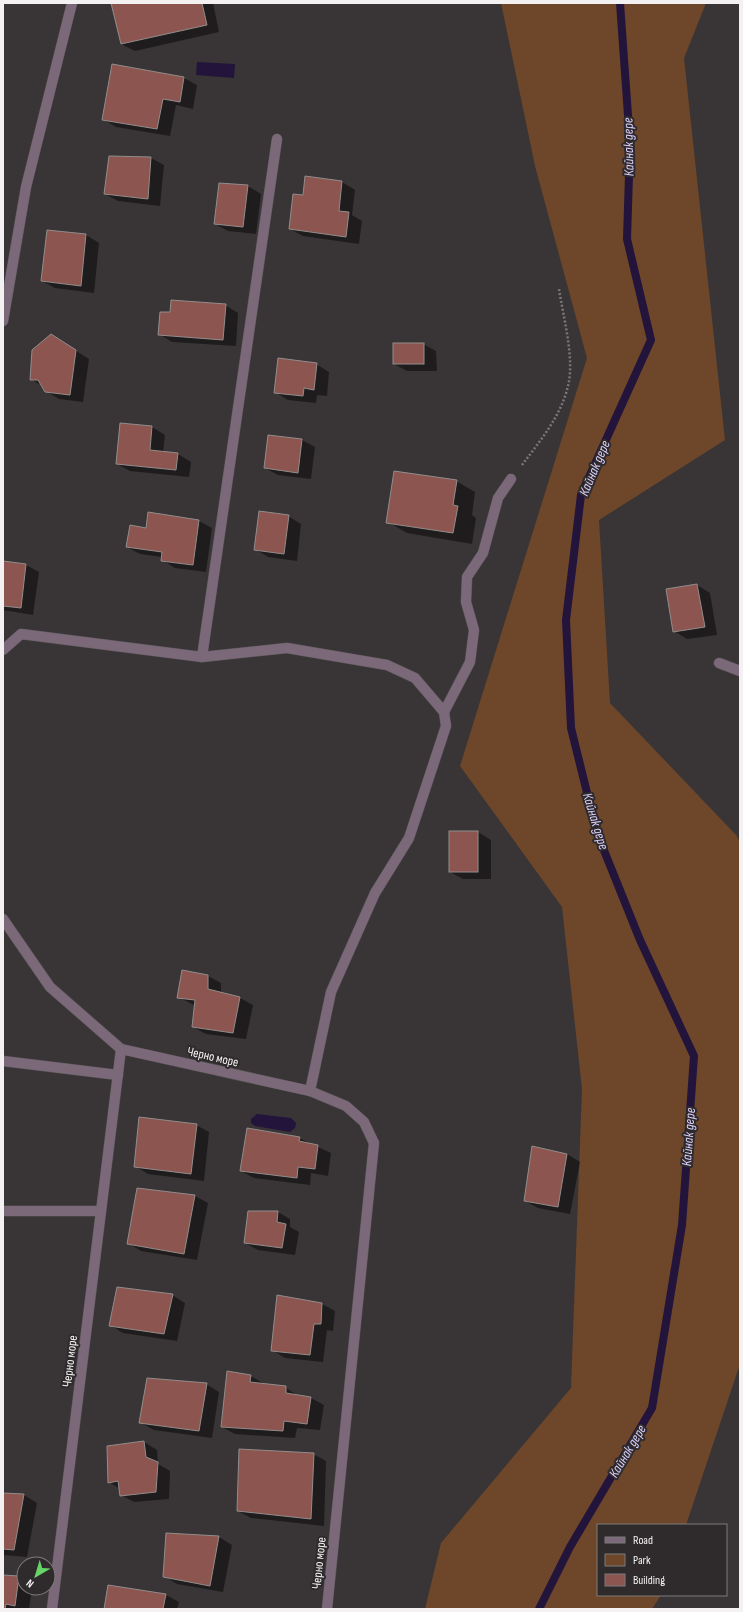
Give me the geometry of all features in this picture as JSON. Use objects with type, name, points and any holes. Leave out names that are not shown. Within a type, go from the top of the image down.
[{"type":"street","points":[[3,321],[26,187],[72,3]]},
{"type":"street","points":[[202,657],[277,139]]},
{"type":"street","points":[[444,712],[470,662],[474,630],[466,602],[467,577],[483,553],[498,498],[510,479]]},
{"type":"street","points":[[3,650],[21,634],[202,657],[287,648],[387,666],[415,678],[444,712],[446,726],[409,838],[375,893],[331,992],[310,1092]]},
{"type":"street","points":[[719,663],[740,670]]},
{"type":"street","points":[[3,919],[50,987],[121,1049]]},
{"type":"street","name":"Черно море","points":[[52,1609],[121,1049],[310,1092],[346,1106],[364,1122],[374,1142],[327,1609]]},
{"type":"street","points":[[3,1061],[118,1075]]},
{"type":"street","points":[[3,1211],[101,1211]]},
{"type":"path","points":[[510,479],[542,439],[558,413],[568,385],[569,353],[559,288]]},
{"type":"green space","points":[[501,3],[706,3],[684,58],[725,440],[599,520],[610,703],[737,836],[740,844],[740,1364],[686,1524],[597,1524],[597,1596],[660,1596],[652,1609],[425,1609],[441,1543],[571,1388],[582,1089],[562,907],[460,766],[587,358],[535,166]]},
{"type":"shaded area","points":[[197,62],[235,64],[234,78],[196,75]]},
{"type":"shaded area","points":[[257,1114],[291,1118],[296,1123],[295,1128],[290,1132],[255,1126],[251,1123],[251,1119]]},
{"type":"building","points":[[111,3],[202,3],[207,25],[121,44]]},
{"type":"building","points":[[112,64],[184,77],[180,102],[163,99],[157,129],[102,120]]},
{"type":"building","points":[[109,156],[151,157],[148,199],[104,194]]},
{"type":"building","points":[[305,176],[342,181],[339,211],[349,212],[346,237],[289,229],[293,194],[303,195]]},
{"type":"building","points":[[219,183],[248,185],[243,227],[214,224]]},
{"type":"building","points":[[47,230],[86,234],[81,286],[41,281]]},
{"type":"building","points":[[171,300],[226,304],[223,340],[158,335],[160,312],[170,312]]},
{"type":"building","points":[[51,334],[76,350],[70,395],[45,392],[38,380],[30,380],[32,350]]},
{"type":"building","points":[[393,343],[424,343],[424,364],[393,364]]},
{"type":"building","points":[[278,358],[317,363],[314,390],[304,388],[303,396],[274,393]]},
{"type":"building","points":[[120,423],[152,426],[150,450],[178,453],[176,470],[116,464]]},
{"type":"building","points":[[268,435],[302,439],[298,473],[264,468]]},
{"type":"building","points":[[394,471],[457,480],[453,505],[458,506],[453,533],[386,523]]},
{"type":"building","points":[[259,511],[289,515],[284,554],[254,550]]},
{"type":"building","points":[[148,512],[199,520],[193,565],[161,561],[162,552],[126,547],[130,525],[146,528]]},
{"type":"building","points":[[3,561],[26,564],[21,608],[3,606]]},
{"type":"building","points":[[697,584],[705,627],[673,632],[666,589]]},
{"type":"building","points":[[449,831],[478,831],[478,872],[449,872]]},
{"type":"building","points":[[182,970],[208,975],[208,989],[240,997],[233,1033],[192,1027],[195,1000],[177,998]]},
{"type":"building","points":[[139,1117],[197,1124],[191,1174],[134,1167]]},
{"type":"building","points":[[247,1128],[300,1137],[299,1141],[318,1145],[315,1169],[298,1167],[297,1178],[240,1171]]},
{"type":"building","points":[[532,1146],[567,1154],[558,1207],[524,1201]]},
{"type":"building","points":[[137,1188],[195,1195],[184,1254],[127,1244]]},
{"type":"building","points":[[248,1211],[278,1211],[277,1222],[286,1224],[282,1248],[244,1243]]},
{"type":"building","points":[[117,1287],[173,1294],[164,1334],[109,1326]]},
{"type":"building","points":[[277,1295],[322,1303],[321,1324],[314,1324],[310,1355],[271,1351]]},
{"type":"building","points":[[227,1371],[251,1375],[250,1382],[286,1386],[286,1393],[311,1397],[307,1424],[284,1421],[283,1431],[221,1427]]},
{"type":"building","points":[[147,1378],[207,1383],[199,1431],[139,1423]]},
{"type":"building","points":[[144,1441],[146,1457],[158,1462],[156,1492],[120,1496],[118,1481],[108,1483],[107,1446]]},
{"type":"building","points":[[239,1449],[314,1453],[311,1519],[237,1511]]},
{"type":"building","points":[[3,1493],[24,1494],[14,1550],[3,1549]]},
{"type":"building","points":[[166,1533],[219,1536],[210,1586],[163,1577]]},
{"type":"building","points":[[3,1575],[16,1576],[15,1606],[6,1604],[5,1609],[3,1609]]},
{"type":"building","points":[[108,1585],[166,1594],[163,1609],[104,1609]]},
{"type":"waterway","name":"Кайнак дере","points":[[539,1609],[570,1547],[652,1408],[682,1225],[694,1056],[640,940],[597,833],[571,728],[566,620],[581,495],[651,340],[627,239],[630,143],[620,3]]}]
